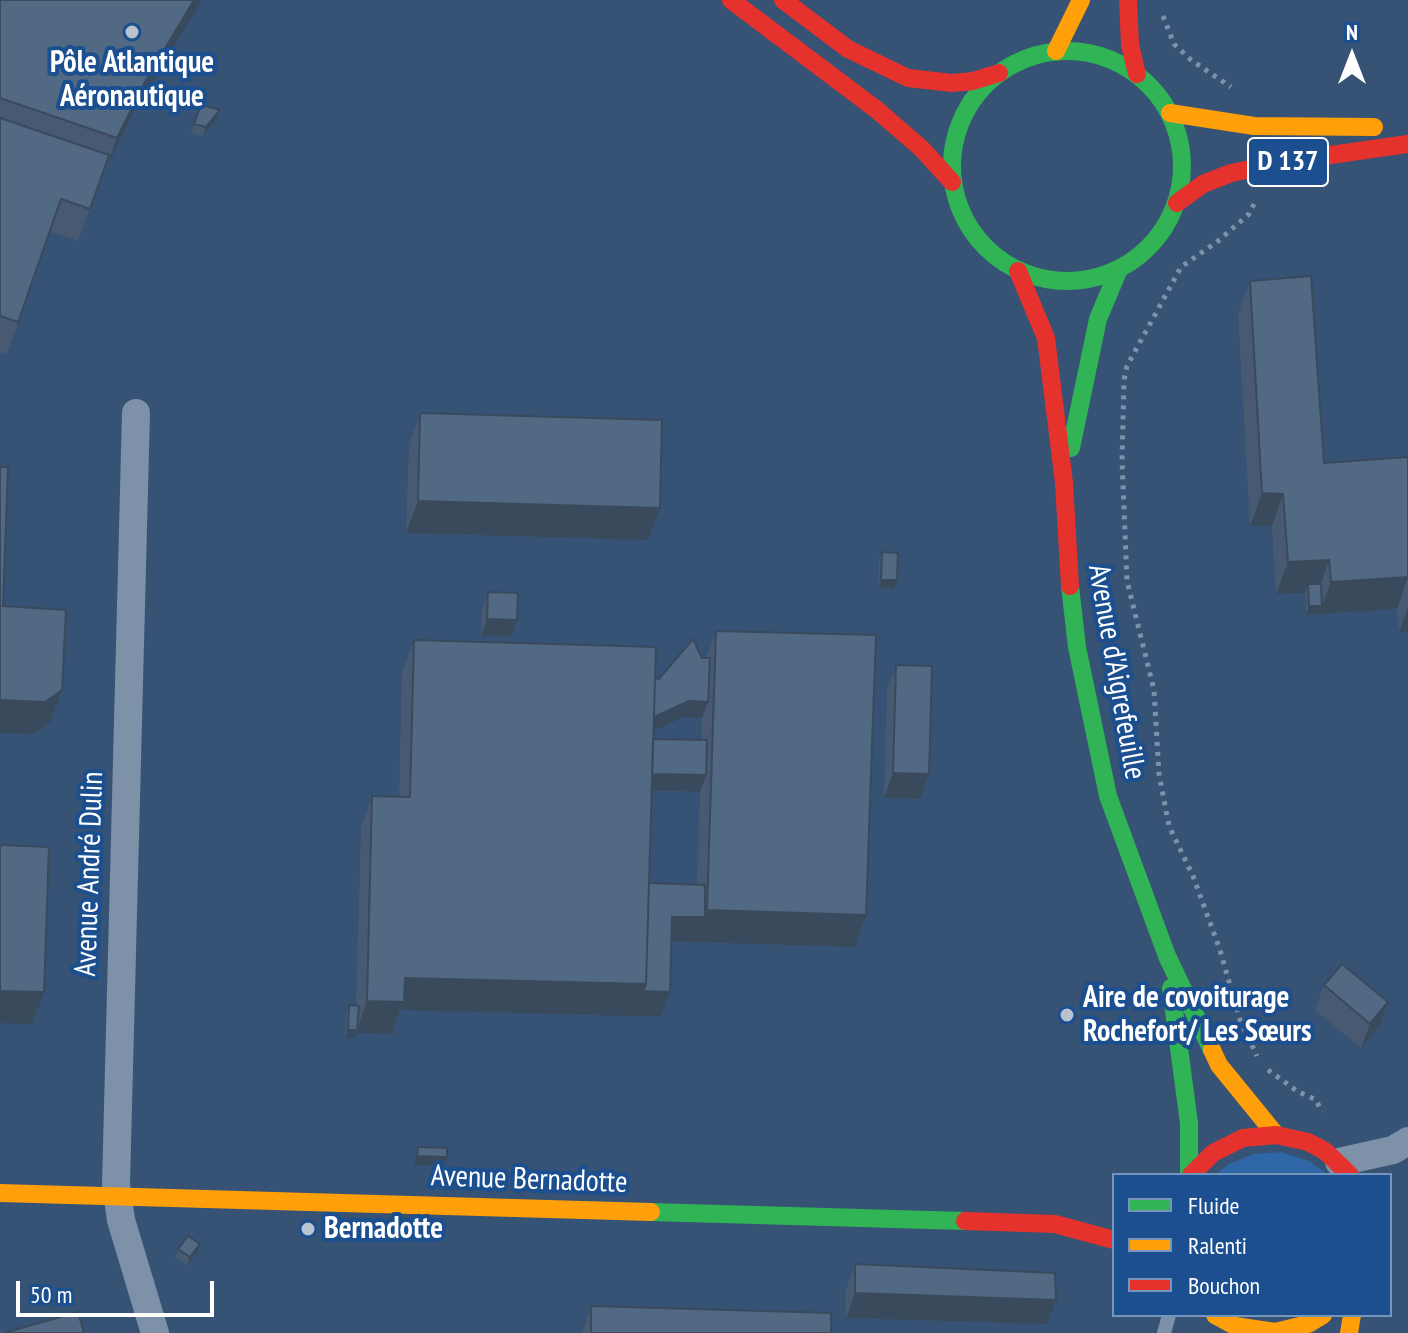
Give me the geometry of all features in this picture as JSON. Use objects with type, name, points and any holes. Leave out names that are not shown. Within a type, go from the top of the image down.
[{"type":"main road","points":[[731,0],[877,110],[922,149],[952,182]]},
{"type":"main road","points":[[783,0],[848,49],[908,78],[952,83],[973,81],[999,73],[1026,59],[1056,51],[1099,55],[1137,74],[1156,92],[1170,113],[1183,157],[1177,203],[1155,242],[1139,257],[1095,278],[1069,282],[1043,279],[1018,271],[990,251],[968,226],[952,182],[953,147],[964,113],[973,98],[999,73]]},
{"type":"main road","points":[[1056,51],[1081,0]]},
{"type":"main road","points":[[1128,0],[1130,45],[1137,74]]},
{"type":"main road","name":"D 137","points":[[1170,113],[1254,126],[1408,127]]},
{"type":"main road","name":"D 137","points":[[1177,203],[1203,184],[1257,167],[1408,144]]},
{"type":"main road","name":"Avenue d'Aigrefeuille","points":[[1064,483],[1098,319],[1119,269]]},
{"type":"main road","name":"Avenue d'Aigrefeuille","points":[[1018,271],[1046,338],[1064,483],[1077,647],[1108,796],[1167,956],[1219,1065],[1276,1135]]},
{"type":"main road","name":"Avenue d'Aigrefeuille","points":[[1167,956],[1189,1123],[1190,1173]]},
{"type":"main road","points":[[1192,1173],[1213,1153],[1243,1138],[1276,1135],[1308,1142],[1325,1151],[1345,1169]]},
{"type":"main road","name":"Avenue Bernadotte","points":[[0,1193],[1055,1224],[1112,1239]]},
{"type":"main road","name":"Avenue Bernadotte","points":[[1055,1224],[1099,1213]]},
{"type":"main road","points":[[1231,1329],[1276,1332],[1308,1324],[1320,1317]]},
{"type":"street","name":"Avenue André Dulin","points":[[136,413],[117,1196],[121,1220],[155,1333]]},
{"type":"street","points":[[1345,1169],[1400,1146]]},
{"type":"street","points":[[1373,1173],[1400,1146]]},
{"type":"path","points":[[1163,14],[1174,44],[1191,60],[1235,89]]},
{"type":"path","points":[[1257,167],[1261,182],[1249,214],[1181,267],[1127,366],[1122,460],[1127,581],[1154,690],[1159,774],[1169,826],[1193,876],[1220,950],[1240,1020],[1255,1054],[1269,1071],[1316,1100],[1322,1112],[1308,1142]]},
{"type":"shaded area","points":[[1281,1152],[1309,1161],[1326,1173],[1218,1173],[1229,1164],[1253,1154]]},
{"type":"building","points":[[0,0],[194,0],[145,82],[117,138],[0,98]]},
{"type":"building","points":[[201,105],[220,110],[206,127],[194,124]]},
{"type":"building","points":[[0,118],[109,155],[90,209],[61,199],[18,322],[0,316]]},
{"type":"building","points":[[1311,276],[1324,463],[1408,457],[1408,577],[1331,582],[1329,560],[1288,562],[1283,494],[1262,493],[1250,281]]},
{"type":"building","points":[[420,413],[662,420],[660,508],[418,501]]},
{"type":"building","points":[[0,467],[8,467],[3,606],[66,610],[62,690],[45,702],[0,700]]},
{"type":"building","points":[[882,552],[898,553],[897,580],[881,580]]},
{"type":"building","points":[[1308,584],[1321,584],[1322,606],[1309,606]]},
{"type":"building","points":[[488,592],[518,593],[517,620],[487,619]]},
{"type":"building","points":[[716,631],[876,635],[866,915],[707,910]]},
{"type":"building","points":[[693,639],[702,658],[710,658],[708,702],[689,701],[654,717],[655,678],[659,679]]},
{"type":"building","points":[[414,640],[656,647],[646,984],[405,978],[404,1002],[367,1001],[372,796],[410,797]]},
{"type":"building","points":[[896,665],[932,666],[929,774],[893,773]]},
{"type":"building","points":[[653,739],[707,740],[706,775],[652,774]]},
{"type":"building","points":[[0,845],[49,847],[44,992],[0,991]]},
{"type":"building","points":[[649,883],[705,885],[705,917],[672,917],[670,992],[643,991],[646,984]]},
{"type":"building","points":[[1342,964],[1388,1002],[1370,1024],[1324,985]]},
{"type":"building","points":[[349,1005],[359,1006],[357,1030],[348,1030]]},
{"type":"building","points":[[418,1147],[447,1148],[447,1157],[417,1156]]},
{"type":"building","points":[[188,1236],[200,1244],[190,1257],[178,1249]]},
{"type":"building","points":[[855,1264],[1055,1273],[1056,1300],[855,1293]]},
{"type":"building","points":[[591,1306],[831,1313],[831,1333],[591,1333]]},
{"type":"building","points":[[78,1312],[84,1333],[4,1333]]},
{"type":"traffic: fast","points":[[1067,51],[1111,59],[1149,84],[1174,122],[1182,166],[1174,210],[1149,248],[1111,273],[1067,281],[1023,273],[985,248],[960,210],[952,166],[960,122],[985,84],[1023,59],[1067,51]]},
{"type":"traffic: fast","points":[[1071,448],[1098,319],[1119,269]]},
{"type":"traffic: fast","points":[[1070,586],[1077,647],[1108,796],[1167,956],[1212,1050]]},
{"type":"traffic: fast","points":[[1171,988],[1189,1123],[1189,1173]]},
{"type":"traffic: fast","points":[[651,1212],[965,1221]]},
{"type":"traffic: slow","points":[[1056,51],[1081,0]]},
{"type":"traffic: slow","points":[[1170,113],[1254,126],[1374,127]]},
{"type":"traffic: slow","points":[[1212,1050],[1219,1065],[1276,1135]]},
{"type":"traffic: slow","points":[[0,1193],[651,1212]]},
{"type":"traffic: slow","points":[[1219,1317],[1235,1326],[1275,1332],[1308,1324],[1320,1317]]},
{"type":"traffic: slow","points":[[1349,1333],[1352,1317]]},
{"type":"traffic: jam","points":[[731,0],[877,110],[922,149],[952,182]]},
{"type":"traffic: jam","points":[[783,0],[848,49],[908,78],[952,83],[973,81],[999,73]]},
{"type":"traffic: jam","points":[[1128,0],[1130,45],[1137,74]]},
{"type":"traffic: jam","points":[[1177,203],[1203,184],[1231,173],[1408,144]]},
{"type":"traffic: jam","points":[[1018,271],[1046,338],[1064,483],[1070,586]]},
{"type":"traffic: jam","points":[[1193,1173],[1213,1153],[1243,1138],[1276,1135],[1308,1142],[1325,1151],[1348,1173]]},
{"type":"traffic: jam","points":[[965,1221],[1055,1224],[1112,1239]]},
{"type":"place","name":"Pôle Atlantique Aéronautique","points":[[132,32]]},
{"type":"place","name":"Aire de covoiturage Rochefort/ Les Sœurs","points":[[1067,1015]]},
{"type":"place","name":"Bernadotte","points":[[308,1229]]}]
